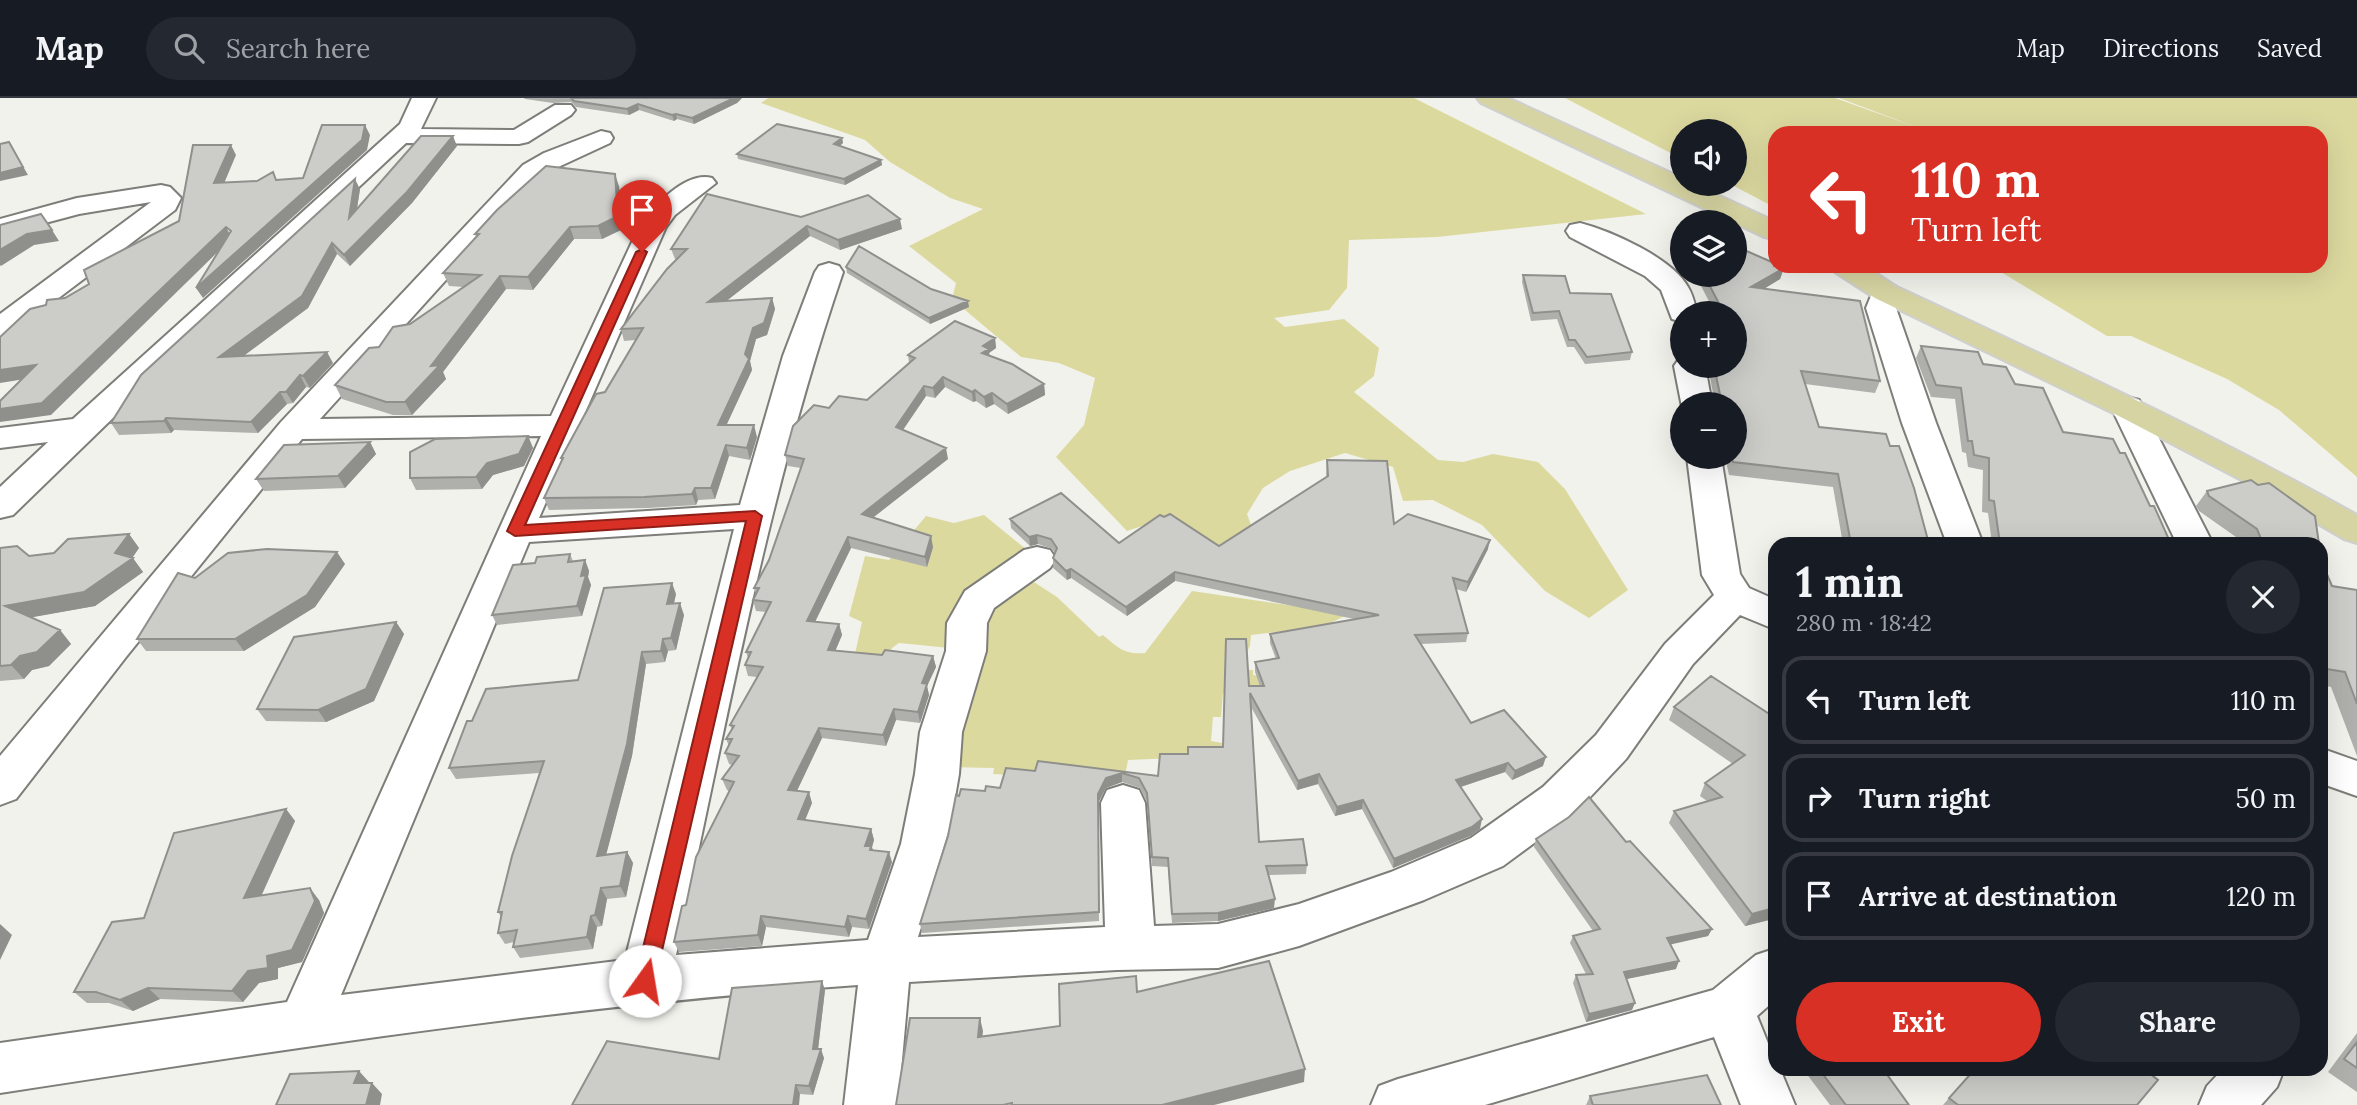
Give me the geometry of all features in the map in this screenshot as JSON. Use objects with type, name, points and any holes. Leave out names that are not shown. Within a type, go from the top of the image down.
[{"type":"main road","points":[[1489,98],[1768,228]]},
{"type":"main road","points":[[1857,273],[1885,292],[2127,407],[2261,475],[2357,531]]},
{"type":"street","points":[[0,507],[400,136],[414,120],[424,98]]},
{"type":"street","points":[[400,136],[519,138],[563,110]]},
{"type":"street","points":[[0,787],[293,429],[532,170],[601,138]]},
{"type":"street","points":[[304,1022],[515,531],[653,227],[666,209],[703,183]]},
{"type":"street","points":[[0,227],[117,199],[162,193],[168,198],[166,204],[0,328]]},
{"type":"street","points":[[1580,231],[1625,252],[1654,270],[1674,288],[1678,301]]},
{"type":"street","points":[[645,981],[755,516],[799,356],[830,272]]},
{"type":"street","points":[[1885,292],[1881,308],[1919,423],[1962,537]]},
{"type":"street","points":[[2127,407],[2192,537]]},
{"type":"street","points":[[293,429],[564,426]]},
{"type":"street","points":[[0,438],[83,428]]},
{"type":"street","points":[[1705,469],[1721,575],[1735,597],[1768,612]]},
{"type":"street","points":[[515,531],[755,516]]},
{"type":"street","points":[[871,1105],[886,961],[924,844],[937,774],[941,732],[966,652],[967,623],[979,600],[1037,559]]},
{"type":"street","points":[[0,1068],[304,1022],[645,981],[886,961],[1117,948],[1219,946],[1299,926],[1407,886],[1487,852],[1559,800],[1611,747],[1679,654],[1735,597]]},
{"type":"street","points":[[2328,768],[2357,779]]},
{"type":"street","points":[[1117,948],[1126,939],[1130,925],[1123,803]]},
{"type":"street","points":[[1398,1105],[1728,1009],[1768,976]]},
{"type":"street","points":[[1728,1009],[1768,1105]]},
{"type":"street","points":[[2225,1105],[2252,1076]]},
{"type":"shaded area","points":[[768,98],[1414,98],[1646,214],[1437,237],[1349,240],[1347,288],[1329,310],[1274,318],[1285,327],[1344,319],[1379,348],[1374,376],[1354,392],[1438,460],[1463,462],[1493,454],[1538,462],[1565,489],[1628,590],[1589,618],[1545,591],[1482,525],[1433,500],[1403,501],[1393,467],[1345,453],[1290,471],[1263,488],[1247,514],[1258,544],[1232,550],[1217,545],[1172,516],[1127,531],[1056,457],[1084,425],[1095,378],[1059,363],[1021,357],[952,299],[956,283],[909,246],[983,209],[950,198],[890,162],[865,140],[761,103]]},
{"type":"shaded area","points":[[1565,98],[1835,98],[1914,126],[1768,126],[1768,204],[1747,193],[1747,119],[1670,119],[1670,153]]},
{"type":"shaded area","points":[[1839,98],[2357,98],[2357,477],[2279,410],[2227,379],[2131,336],[2107,336],[2003,273],[2328,273],[2328,126],[1914,126]]},
{"type":"shaded area","points":[[984,515],[1033,555],[960,649],[899,643],[892,648],[873,686],[853,663],[862,622],[849,616],[865,556],[889,560],[926,516],[954,523]]},
{"type":"shaded area","points":[[1023,575],[1057,597],[1099,637],[1103,635],[1118,647],[1132,653],[1145,653],[1192,591],[1349,614],[1312,632],[1294,630],[1251,635],[1250,646],[1242,661],[1247,670],[1253,670],[1253,675],[1262,676],[1260,693],[1223,693],[1221,717],[1213,717],[1211,741],[1222,743],[1221,756],[1128,760],[1124,781],[993,774],[994,768],[945,767],[971,633]]},
{"type":"building","points":[[571,98],[734,98],[692,118],[672,115],[638,104],[627,109],[574,101]]},
{"type":"building","points":[[777,124],[842,138],[834,144],[881,160],[844,179],[737,154]]},
{"type":"building","points":[[322,125],[365,125],[362,140],[196,288],[231,231],[226,227],[42,403],[0,409],[0,401],[36,365],[0,370],[0,337],[30,309],[46,305],[47,300],[65,298],[89,284],[84,270],[179,221],[193,145],[231,145],[214,183],[257,181],[273,172],[276,180],[303,178]]},
{"type":"building","points":[[421,136],[453,136],[407,192],[344,255],[332,243],[302,296],[219,357],[327,352],[303,376],[300,375],[286,392],[280,392],[251,422],[166,418],[164,421],[111,423],[141,375],[355,179],[349,218]]},
{"type":"building","points":[[9,142],[23,167],[0,173],[0,144]]},
{"type":"building","points":[[546,166],[615,174],[618,216],[598,226],[570,227],[528,277],[500,276],[431,366],[440,365],[405,402],[386,402],[335,385],[369,348],[379,347],[393,327],[410,324],[481,275],[443,273],[497,210]]},
{"type":"building","points":[[707,194],[801,217],[868,195],[900,219],[838,240],[807,226],[708,302],[772,298],[764,323],[753,328],[745,354],[749,359],[718,425],[754,425],[747,448],[726,445],[711,488],[695,488],[692,494],[644,497],[544,498],[561,458],[596,394],[605,392],[643,328],[621,329],[667,269],[687,249],[671,249]]},
{"type":"building","points":[[41,214],[52,230],[27,234],[0,250],[0,225]]},
{"type":"building","points":[[859,246],[931,289],[968,301],[929,318],[846,267]]},
{"type":"building","points":[[1747,251],[1768,260],[1768,273],[1775,273],[1751,287],[1860,301],[1880,381],[1801,371],[1819,427],[1886,434],[1890,446],[1899,446],[1927,537],[1850,537],[1838,474],[1747,464],[1747,392],[1719,392],[1717,378],[1747,378],[1747,301],[1718,301],[1710,287],[1747,287]]},
{"type":"building","points":[[1523,275],[1565,276],[1570,293],[1611,294],[1632,352],[1587,357],[1575,340],[1569,340],[1559,311],[1533,313]]},
{"type":"building","points":[[955,321],[995,338],[983,346],[989,349],[982,353],[1012,364],[1044,384],[1007,404],[992,393],[984,397],[975,390],[972,392],[943,377],[933,388],[924,386],[896,427],[946,448],[862,514],[931,536],[925,557],[848,537],[807,621],[839,624],[828,650],[882,655],[885,650],[933,656],[922,683],[927,684],[918,712],[894,709],[883,735],[819,728],[788,790],[809,792],[798,819],[871,829],[865,846],[871,846],[870,850],[889,852],[866,919],[848,916],[845,927],[761,916],[758,935],[674,942],[682,906],[686,905],[696,857],[734,782],[722,779],[739,756],[725,753],[732,739],[726,739],[734,726],[730,725],[763,667],[745,665],[751,652],[746,652],[771,602],[753,600],[759,588],[754,588],[769,560],[804,459],[785,455],[793,426],[814,405],[829,408],[839,396],[867,400],[915,358],[908,355]]},
{"type":"building","points":[[1921,346],[1978,352],[1983,364],[2006,367],[2015,384],[2043,388],[2063,432],[2113,439],[2120,453],[2125,453],[2168,537],[1999,537],[1994,501],[1989,500],[1989,458],[1974,455],[1972,441],[1968,441],[1961,388],[1936,385]]},
{"type":"building","points":[[528,436],[519,454],[487,463],[476,477],[410,478],[410,452],[435,439]]},
{"type":"building","points":[[370,442],[338,476],[256,479],[284,445]]},
{"type":"building","points":[[1327,460],[1387,461],[1394,524],[1408,514],[1490,540],[1468,582],[1453,578],[1468,633],[1415,635],[1471,723],[1504,710],[1546,757],[1515,771],[1508,763],[1456,780],[1482,819],[1472,827],[1394,859],[1363,800],[1337,807],[1319,774],[1298,781],[1250,693],[1259,842],[1303,839],[1307,865],[1266,866],[1275,899],[1218,913],[1172,914],[1168,858],[1152,857],[1147,793],[1139,778],[1122,773],[1106,778],[1098,794],[1099,912],[920,924],[948,836],[956,795],[959,796],[961,789],[985,791],[986,786],[1000,788],[1006,768],[1035,771],[1038,761],[1158,776],[1160,754],[1188,754],[1188,747],[1223,747],[1226,639],[1246,639],[1249,686],[1264,686],[1255,662],[1279,658],[1270,634],[1379,615],[1175,572],[1126,607],[1071,569],[1066,571],[1053,558],[1057,548],[1051,539],[1037,535],[1029,537],[1010,519],[1061,493],[1119,543],[1160,515],[1164,517],[1170,514],[1219,546],[1328,476]]},
{"type":"building","points":[[2251,480],[2258,485],[2269,483],[2315,516],[2318,537],[2260,537],[2257,529],[2209,496],[2207,491]]},
{"type":"building","points":[[129,534],[115,553],[133,558],[84,592],[5,606],[60,630],[37,652],[20,656],[11,665],[0,666],[0,548],[17,546],[29,556],[54,553],[68,539]]},
{"type":"building","points":[[267,549],[337,552],[307,595],[235,639],[137,639],[178,573],[195,578],[228,553]]},
{"type":"building","points":[[570,554],[568,562],[585,560],[581,576],[586,575],[577,606],[492,615],[513,565],[535,563],[537,557]]},
{"type":"building","points":[[2328,577],[2332,586],[2357,590],[2357,704],[2345,672],[2328,669]]},
{"type":"building","points":[[672,583],[667,604],[680,603],[671,638],[663,639],[661,651],[642,652],[627,744],[597,856],[627,852],[620,886],[601,888],[587,937],[513,947],[517,930],[498,933],[502,912],[498,912],[512,856],[544,761],[449,768],[467,721],[472,721],[486,689],[578,680],[604,588]]},
{"type":"building","points":[[396,622],[366,689],[318,710],[257,709],[294,637]]},
{"type":"building","points":[[1711,676],[1768,713],[1768,910],[1752,914],[1674,811],[1722,797],[1705,783],[1745,755],[1674,707]]},
{"type":"building","points":[[1589,797],[1626,842],[1630,841],[1712,929],[1667,938],[1679,961],[1624,972],[1635,1003],[1589,1014],[1576,975],[1593,974],[1573,936],[1600,929],[1536,839],[1569,817]]},
{"type":"building","points":[[286,809],[244,898],[310,888],[315,901],[292,950],[267,956],[268,968],[248,971],[232,991],[148,988],[120,1000],[96,992],[74,992],[112,922],[144,918],[174,833]]},
{"type":"building","points":[[1269,961],[1305,1069],[1162,1105],[896,1105],[910,1018],[980,1018],[978,1037],[1060,1026],[1059,984],[1136,976],[1137,992]]},
{"type":"building","points":[[822,981],[813,1049],[821,1049],[809,1086],[796,1085],[793,1105],[572,1105],[607,1041],[719,1059],[732,988]]},
{"type":"building","points":[[2357,1042],[2357,1068],[2344,1059]]},
{"type":"building","points":[[359,1071],[354,1083],[372,1083],[366,1105],[276,1105],[290,1074]]},
{"type":"building","points":[[1707,1075],[1721,1105],[1593,1105],[1590,1096]]},
{"type":"building","points":[[1824,1076],[1888,1076],[1909,1105],[1846,1105]]},
{"type":"building","points":[[1969,1076],[2153,1076],[2158,1080],[2137,1105],[1958,1105],[1949,1098]]},
{"type":"route","points":[[642,252],[515,531],[755,516],[645,981]]}]
